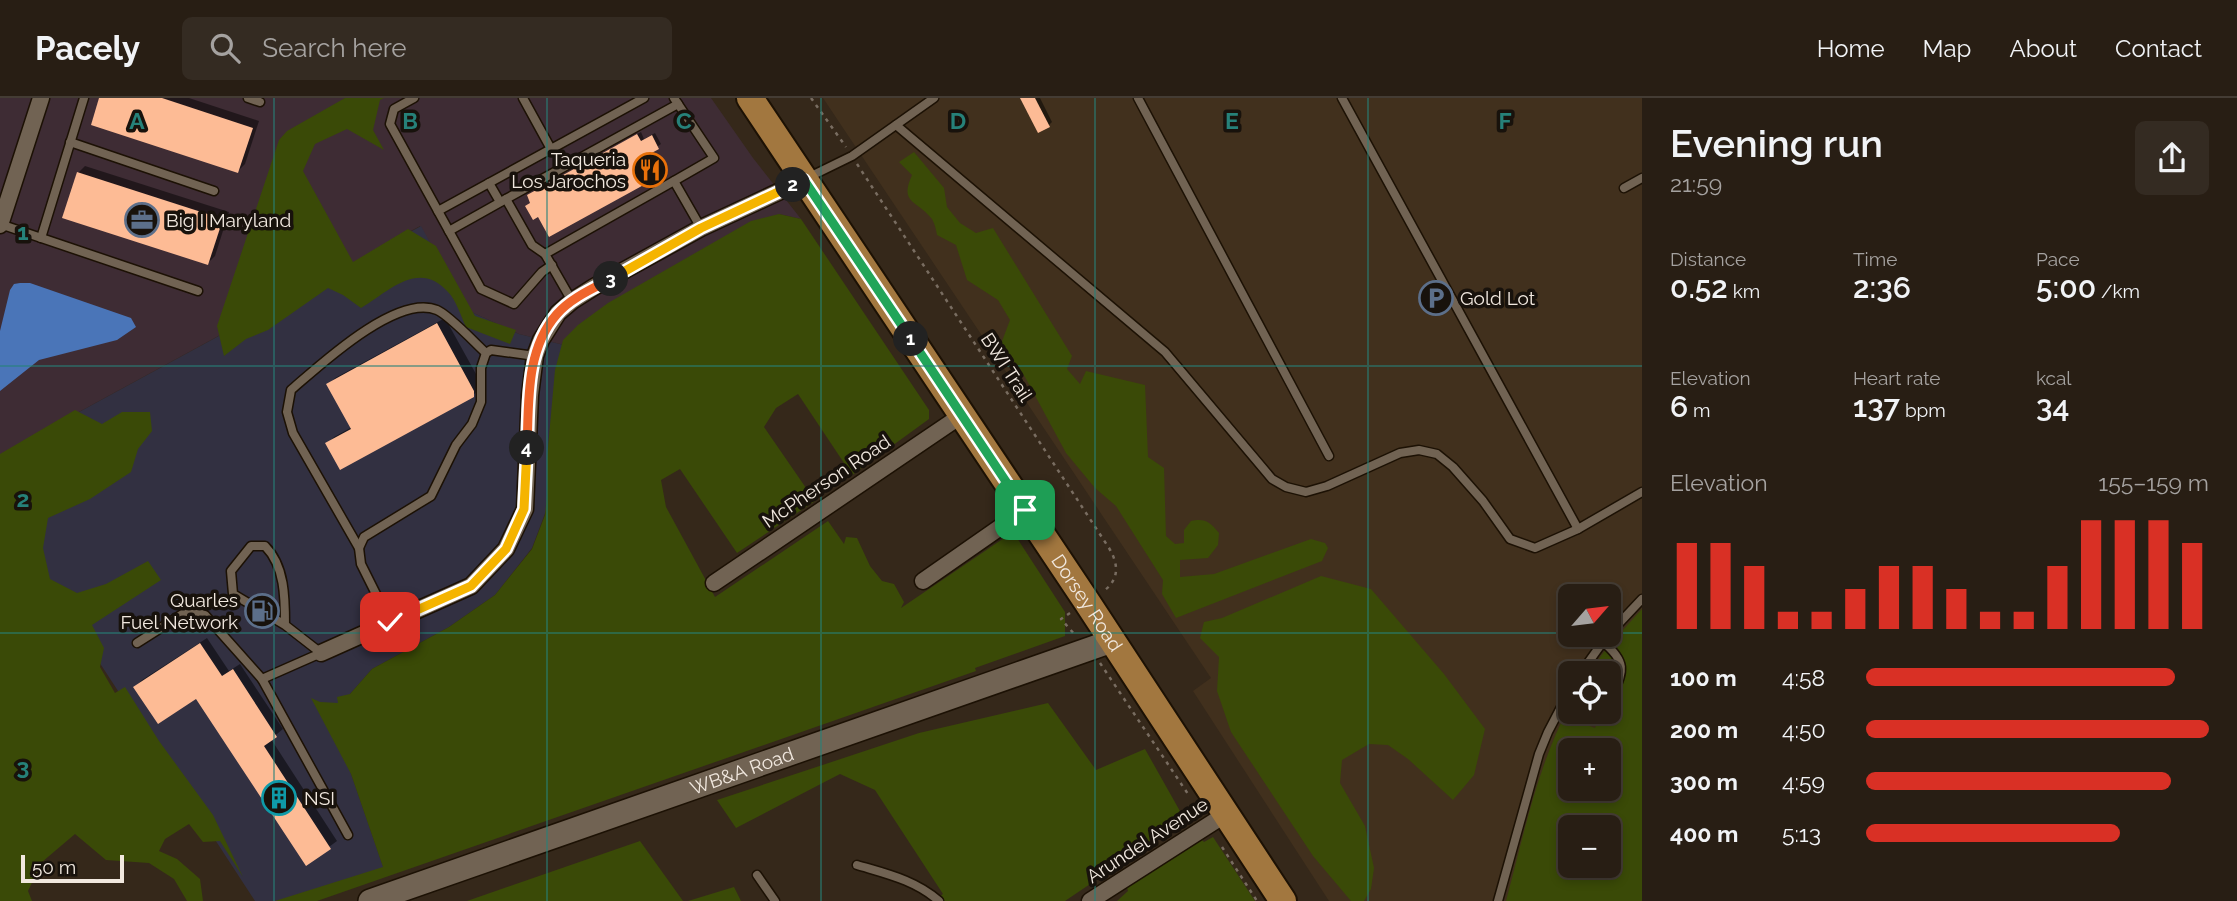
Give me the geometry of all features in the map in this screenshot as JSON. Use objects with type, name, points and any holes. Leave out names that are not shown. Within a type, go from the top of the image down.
[{"type":"main road","name":"Dorsey Road","points":[[750,98],[1283,901]]},
{"type":"street","points":[[0,225],[41,98]]},
{"type":"street","points":[[321,653],[471,586],[506,549],[524,509],[530,396],[535,356],[549,325],[572,301],[701,228],[804,180]]},
{"type":"street","name":"McPherson Road","points":[[714,583],[962,415]]},
{"type":"street","points":[[922,581],[1025,510]]},
{"type":"street","name":"WB&A Road","points":[[370,901],[1112,641]]},
{"type":"street","name":"Arundel Avenue","points":[[1090,901],[1226,814]]},
{"type":"lane","points":[[41,238],[83,98]]},
{"type":"lane","points":[[248,98],[260,102]]},
{"type":"lane","points":[[414,98],[394,109],[390,124],[481,289],[514,304],[542,272],[552,265]]},
{"type":"lane","points":[[523,98],[551,149]]},
{"type":"lane","points":[[439,211],[644,98]]},
{"type":"lane","points":[[804,180],[852,156],[934,98]]},
{"type":"lane","points":[[1138,98],[1329,456]]},
{"type":"lane","points":[[1342,98],[1578,529]]},
{"type":"lane","points":[[449,231],[676,101],[714,158],[545,254]]},
{"type":"lane","points":[[896,125],[1165,352],[1233,431],[1252,459],[1272,479],[1286,487],[1306,492],[1327,486],[1400,453],[1419,450],[1437,454],[1453,467],[1483,500],[1510,540],[1535,548],[1578,529],[1642,492]]},
{"type":"lane","points":[[70,142],[214,191]]},
{"type":"lane","points":[[1624,188],[1642,178]]},
{"type":"lane","points":[[674,181],[701,228]]},
{"type":"lane","points":[[489,183],[532,245],[545,254],[572,301]]},
{"type":"lane","points":[[0,225],[198,291]]},
{"type":"lane","points":[[390,622],[367,581],[360,564],[359,548],[293,433],[287,412],[290,390],[357,336],[404,309],[418,307],[438,310],[486,353]]},
{"type":"lane","points":[[359,548],[364,537],[431,496],[456,445],[472,424],[481,402],[481,368],[486,353],[491,350],[535,356]]},
{"type":"lane","points":[[262,680],[321,653],[285,625],[233,593],[231,571],[251,546],[265,546],[276,556],[285,598],[285,625]]},
{"type":"lane","points":[[1621,621],[1642,599]]},
{"type":"lane","points":[[137,643],[189,610],[205,615],[262,680],[348,835]]},
{"type":"lane","points":[[1498,901],[1539,754],[1558,713]]},
{"type":"lane","points":[[857,865],[907,880],[926,889],[939,901]]},
{"type":"lane","points":[[757,875],[775,901]]},
{"type":"path","points":[[811,98],[846,146]]},
{"type":"path","name":"BWI Trail","points":[[858,165],[1109,548],[1117,566],[1109,588]]},
{"type":"path","points":[[1119,690],[1192,801]]},
{"type":"path","points":[[1217,839],[1257,901]]},
{"type":"shaded area","points":[[0,98],[711,98],[753,158],[801,219],[779,214],[568,346],[519,334],[467,310],[420,226],[0,455]]},
{"type":"shaded area","points":[[823,98],[1642,98],[1642,901],[1329,901],[1193,691],[1211,678]]},
{"type":"shaded area","points":[[421,226],[467,310],[519,334],[568,346],[547,508],[532,548],[495,595],[449,627],[372,669],[350,694],[346,759],[385,872],[296,901],[255,901],[0,510],[0,455]]},
{"type":"green space","points":[[345,98],[384,98],[380,100],[373,130],[384,150],[347,129],[315,144],[303,171],[353,262],[408,229],[436,246],[475,316],[516,330],[510,344],[466,327],[448,292],[426,278],[415,278],[393,287],[361,308],[328,288],[268,330],[246,339],[224,356],[217,326],[279,140],[287,131]]},
{"type":"green space","points":[[914,152],[944,188],[947,207],[960,223],[976,233],[993,228],[1072,356],[1067,369],[1080,384],[1086,371],[1145,385],[1148,457],[1164,468],[1166,536],[1175,544],[1184,543],[1184,530],[1191,521],[1196,520],[1207,522],[1219,533],[1218,545],[1208,558],[1180,560],[1180,577],[1214,574],[1311,539],[1325,543],[1328,548],[1322,561],[1176,618],[1162,594],[1163,580],[1116,506],[1095,488],[1066,453],[1025,377],[1001,344],[1010,320],[998,300],[967,280],[956,245],[937,235],[932,219],[911,201],[908,191],[912,175],[899,162]]},
{"type":"green space","points":[[779,214],[801,219],[929,410],[929,419],[852,475],[798,394],[776,408],[764,427],[815,501],[737,553],[680,469],[661,480],[666,507],[715,597],[828,521],[844,544],[846,537],[857,538],[870,566],[882,581],[894,584],[904,602],[901,608],[1013,532],[1065,612],[1065,636],[975,668],[976,671],[317,901],[275,901],[383,867],[351,774],[311,698],[320,702],[338,703],[337,697],[350,694],[372,669],[449,627],[495,595],[532,549],[545,515],[555,370],[563,340],[608,303],[751,221]]},
{"type":"green space","points":[[75,410],[102,424],[122,412],[150,412],[152,431],[138,449],[131,472],[90,499],[48,518],[43,548],[50,579],[77,593],[106,584],[148,561],[161,580],[92,625],[104,648],[100,667],[115,693],[125,687],[159,741],[213,815],[243,877],[220,841],[203,842],[189,824],[165,839],[159,851],[177,859],[200,879],[203,901],[187,901],[174,879],[149,863],[106,860],[75,834],[42,862],[28,891],[32,901],[0,901],[0,454]]},
{"type":"green space","points":[[1321,576],[1371,589],[1444,674],[1485,729],[1474,775],[1453,800],[1408,759],[1388,745],[1369,744],[1342,760],[1340,783],[1365,826],[1374,868],[1371,889],[1364,901],[1351,901],[1313,856],[1231,732],[1217,691],[1219,657],[1200,638],[1204,622],[1222,618]]},
{"type":"green space","points":[[1642,609],[1642,901],[1506,901],[1540,776],[1561,724],[1585,724],[1595,728],[1596,724],[1621,724],[1621,685],[1624,671],[1617,648],[1621,647],[1621,632]]},
{"type":"green space","points":[[1606,649],[1614,661],[1597,661]]},
{"type":"green space","points":[[1048,703],[1096,770],[1145,749],[1185,820],[1065,901],[934,901],[943,894],[875,790],[840,774],[736,828],[717,800],[919,733]]},
{"type":"green space","points":[[1213,837],[1255,901],[1117,901],[1128,891],[1126,884],[1200,838],[1204,842]]},
{"type":"green space","points":[[640,841],[683,901],[467,901]]},
{"type":"green space","points":[[734,887],[741,901],[688,901]]},
{"type":"water","points":[[30,283],[131,318],[136,327],[117,340],[39,360],[0,391],[0,331],[10,290],[14,284]]},
{"type":"building","points":[[99,98],[162,98],[253,128],[238,173],[91,125]]},
{"type":"building","points":[[1020,98],[1035,98],[1050,127],[1038,133]]},
{"type":"building","points":[[637,134],[641,141],[652,135],[659,149],[648,155],[660,176],[549,237],[538,217],[533,220],[525,206],[530,203],[527,195]]},
{"type":"building","points":[[77,172],[223,219],[208,265],[62,218]]},
{"type":"building","points":[[437,323],[474,391],[474,397],[340,470],[325,443],[351,429],[326,384]]},
{"type":"building","name":"NSI","points":[[200,643],[222,676],[233,669],[277,737],[264,746],[331,849],[306,866],[196,699],[158,724],[133,687]]},
{"type":"place","name":"Taqueria Los Jarochos","points":[[650,170]]},
{"type":"place","name":"Big I Maryland","points":[[142,220]]},
{"type":"place","name":"Gold Lot","points":[[1436,298]]},
{"type":"place","name":"Quarles Fuel Network","points":[[262,611]]},
{"type":"place","name":"NSI","points":[[279,798]]},
{"type":"route","points":[[390,622],[471,586],[506,549],[524,509],[531,376],[535,356],[549,325],[558,313],[572,301],[701,228],[804,180],[1025,510]]}]
